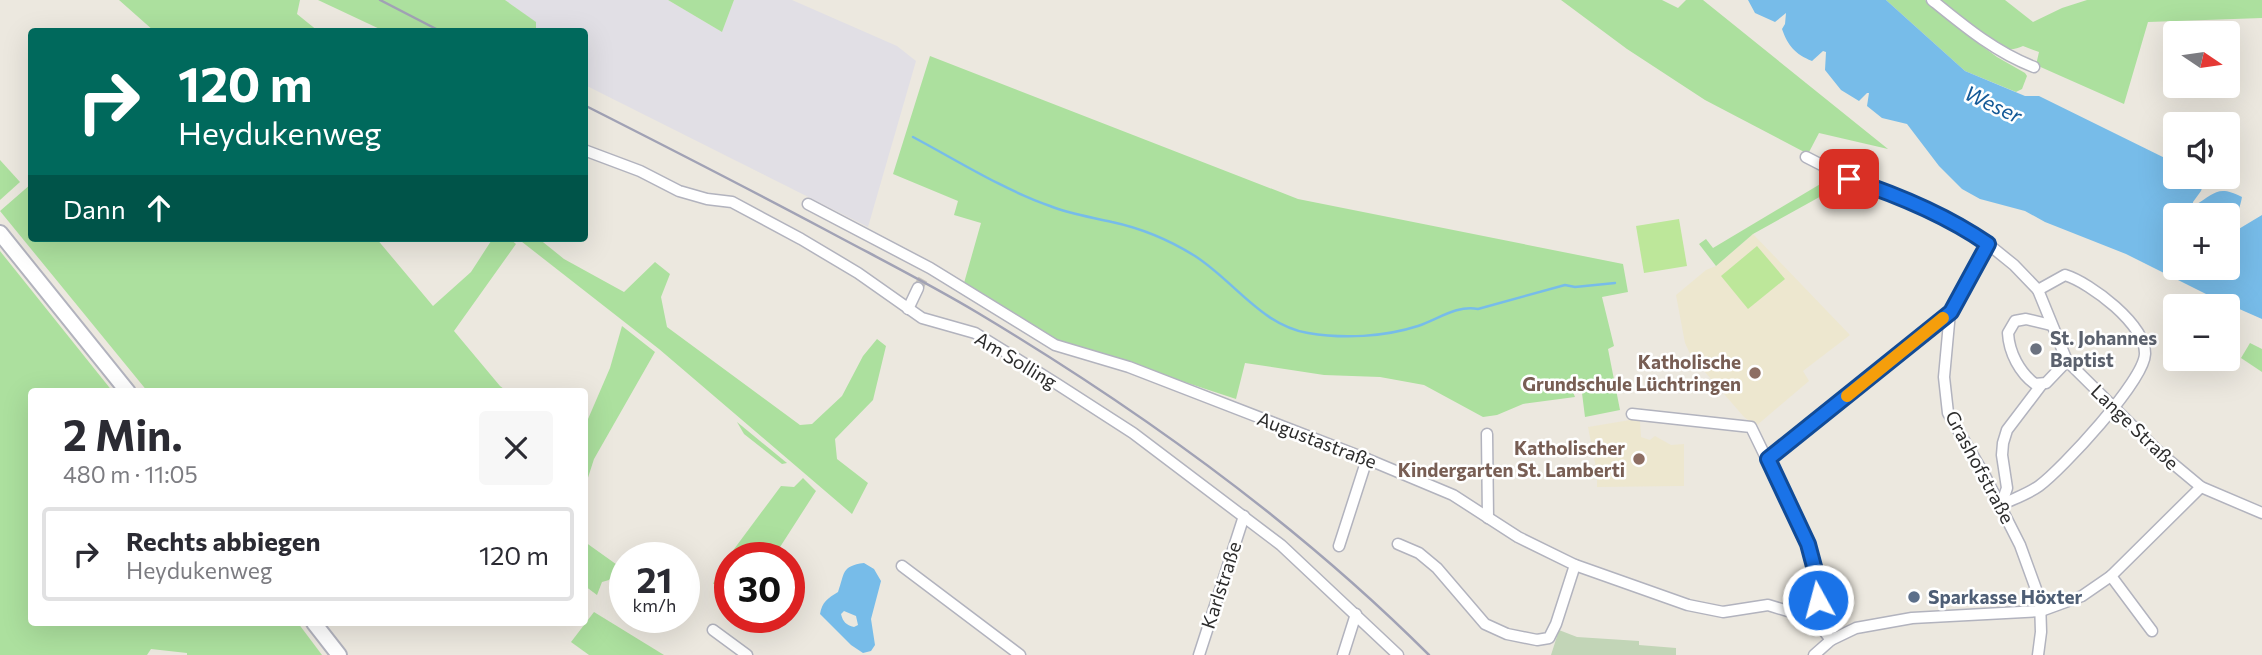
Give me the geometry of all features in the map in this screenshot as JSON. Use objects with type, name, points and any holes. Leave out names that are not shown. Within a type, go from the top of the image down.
[{"type":"main road","points":[[0,233],[125,388]]},
{"type":"main road","points":[[316,626],[339,655]]},
{"type":"street","points":[[1932,0],[2001,52],[2034,67]]},
{"type":"street","name":"Am Solling","points":[[588,152],[640,171],[679,191],[707,199],[719,199],[741,207],[858,273],[922,318],[975,333],[1133,433],[1244,516],[1281,545],[1398,655]]},
{"type":"street","name":"Lange Straße","points":[[1806,157],[1849,179],[1889,192],[1928,210],[1988,244],[2014,265],[2038,290],[2067,361],[2160,452],[2201,487],[2262,513]]},
{"type":"street","name":"Augustastraße","points":[[808,204],[930,268],[1055,345],[1129,368],[1367,459],[1453,495],[1518,537],[1575,565],[1688,605],[1723,612],[1768,605],[1791,612],[1820,626],[1831,640]]},
{"type":"street","name":"Grashofstraße","points":[[1988,244],[1951,312],[1944,377],[1948,412],[2001,505],[2020,545],[2040,600],[2039,655]]},
{"type":"street","points":[[908,309],[930,268]]},
{"type":"street","points":[[2001,505],[2037,488],[2047,479],[2115,407],[2144,362],[2144,345],[2133,325],[2109,302],[2073,277],[2065,275],[2038,290]]},
{"type":"street","points":[[1768,459],[1951,312]]},
{"type":"street","points":[[2051,325],[2026,319],[2011,325],[2008,334],[2012,352],[2025,375],[2035,384],[2046,383],[2067,361]]},
{"type":"street","points":[[2001,505],[2007,488],[2002,455],[2007,430],[2042,384]]},
{"type":"street","points":[[1632,414],[1751,427],[1808,544],[1816,574],[1820,626]]},
{"type":"street","points":[[1488,434],[1488,518]]},
{"type":"street","points":[[1339,547],[1367,459]]},
{"type":"street","points":[[1814,655],[1831,640],[1856,628],[1912,618],[2041,611],[2082,596],[2111,576],[2201,487]]},
{"type":"street","name":"Karlstraße","points":[[1199,655],[1244,516]]},
{"type":"street","points":[[1398,544],[1419,553],[1437,568],[1485,624],[1507,634],[1537,640],[1549,638],[1575,565]]},
{"type":"street","points":[[902,566],[1020,655]]},
{"type":"street","points":[[2111,576],[2152,631]]},
{"type":"street","points":[[1343,655],[1356,614]]},
{"type":"street","points":[[713,630],[747,655]]},
{"type":"shaded area","points":[[505,0],[668,0],[722,32],[734,0],[792,0],[897,46],[916,61],[868,227],[588,87],[588,28],[536,28],[535,22]]},
{"type":"shaded area","points":[[1753,234],[1850,335],[1803,371],[1809,381],[1756,426],[1744,417],[1691,356],[1685,343],[1676,295],[1706,270],[1716,266]]},
{"type":"shaded area","name":"Katholischer Kindergarten St. Lamberti","points":[[1636,419],[1640,421],[1641,437],[1650,440],[1655,436],[1671,445],[1684,444],[1684,486],[1597,487],[1588,427]]},
{"type":"green space","points":[[119,0],[300,0],[297,14],[314,28],[151,28]]},
{"type":"green space","points":[[318,0],[505,0],[536,22],[536,28],[378,28]]},
{"type":"green space","points":[[668,0],[734,0],[722,32]]},
{"type":"green space","points":[[1561,0],[1662,0],[1678,8],[1686,0],[1703,0],[1888,149],[1819,133],[1808,154],[1705,100],[1627,49]]},
{"type":"green space","points":[[1886,0],[1925,0],[1997,57],[2025,73],[2027,76],[2022,89],[2016,92],[1965,71]]},
{"type":"green space","points":[[1939,0],[2005,0],[2033,22],[2087,0],[2262,0],[2262,18],[2148,22],[2124,104],[2036,65],[2039,52],[2023,46],[2007,49],[1972,28]]},
{"type":"green space","points":[[930,56],[1298,199],[1623,264],[1628,292],[1602,297],[1614,346],[1608,349],[1620,410],[1585,417],[1582,393],[1573,392],[1575,397],[1523,404],[1497,415],[1483,417],[1424,385],[1380,377],[1324,375],[1245,363],[1236,399],[1057,340],[964,283],[981,223],[954,215],[958,201],[893,174]]},
{"type":"green space","points":[[0,160],[20,182],[0,200]]},
{"type":"green space","points":[[1823,173],[1843,184],[1753,234],[1716,266],[1699,244],[1706,239],[1713,248],[1822,183]]},
{"type":"green space","points":[[28,187],[28,242],[379,242],[433,306],[471,272],[490,242],[514,242],[516,244],[454,331],[503,388],[145,388],[0,211]]},
{"type":"green space","points":[[1679,219],[1687,266],[1644,273],[1636,226]]},
{"type":"green space","points":[[522,242],[543,242],[564,259],[624,292],[655,262],[670,274],[661,297],[667,327],[800,425],[812,424],[842,396],[863,356],[877,339],[886,346],[873,400],[835,439],[837,459],[868,483],[852,514],[659,349]]},
{"type":"green space","points":[[1757,246],[1785,279],[1748,309],[1721,276]]},
{"type":"green space","points":[[0,251],[110,388],[28,388],[28,626],[300,626],[322,655],[187,655],[151,649],[147,655],[0,655]]},
{"type":"green space","points":[[622,326],[655,352],[594,459],[588,478],[588,419],[610,368]]},
{"type":"green space","points":[[2250,343],[2262,349],[2262,372],[2241,358]]},
{"type":"green space","points":[[737,422],[787,463],[782,464],[744,434]]},
{"type":"green space","points":[[803,478],[816,491],[783,542],[739,542],[781,486],[794,487]]},
{"type":"green space","points":[[588,544],[609,559],[609,580],[602,582],[597,595],[588,588]]},
{"type":"green space","points":[[594,612],[609,621],[609,633],[628,633],[664,655],[589,655],[571,642],[583,626],[588,626],[588,620]]},
{"type":"green space","points":[[1559,630],[1577,637],[1639,641],[1639,645],[1676,648],[1676,655],[1551,655]]},
{"type":"water","name":"Weser","points":[[1748,0],[1886,0],[1965,71],[2025,96],[2039,96],[2163,157],[2163,189],[2202,189],[2193,203],[2163,203],[2163,272],[2025,211],[1980,199],[1962,189],[1939,166],[1907,124],[1882,118],[1867,106],[1869,93],[1859,101],[1841,90],[1825,70],[1826,52],[1823,51],[1812,61],[1793,49],[1782,29],[1786,13],[1775,22],[1755,13]]},
{"type":"water","points":[[2221,191],[2242,197],[2240,205],[2198,203]]},
{"type":"water","points":[[2262,215],[2262,319],[2240,309],[2240,294],[2206,294],[2178,280],[2240,280],[2240,228]]},
{"type":"water","points":[[864,563],[874,569],[881,581],[871,619],[875,645],[871,651],[863,653],[851,645],[820,614],[826,601],[838,592],[848,568]],"holes":[[[844,611],[856,616],[858,625],[854,627],[845,623],[841,614]]]},
{"type":"waterway","points":[[913,137],[1032,199],[1065,211],[1133,228],[1176,245],[1209,266],[1262,312],[1291,328],[1308,333],[1349,336],[1391,333],[1462,309],[1478,309],[1565,285],[1575,287],[1615,283]]},
{"type":"tunnel","points":[[918,288],[923,279]]},
{"type":"railway","points":[[380,0],[434,28]]},
{"type":"railway","points":[[588,107],[940,291],[1098,389],[1214,470],[1270,513],[1378,606],[1429,655]]},
{"type":"slow traffic","points":[[1847,396],[1943,318]]},
{"type":"place","name":"St. Johannes Baptist","points":[[2036,349]]},
{"type":"place","name":"Katholische Grundschule Lüchtringen","points":[[1755,373]]},
{"type":"place","name":"Katholischer Kindergarten St. Lamberti","points":[[1639,459]]},
{"type":"place","name":"Sparkasse Höxter","points":[[1914,597]]},
{"type":"route","points":[[1818,600],[1816,574],[1808,544],[1768,459],[1951,312],[1988,244],[1928,210],[1889,192],[1849,179]]}]
